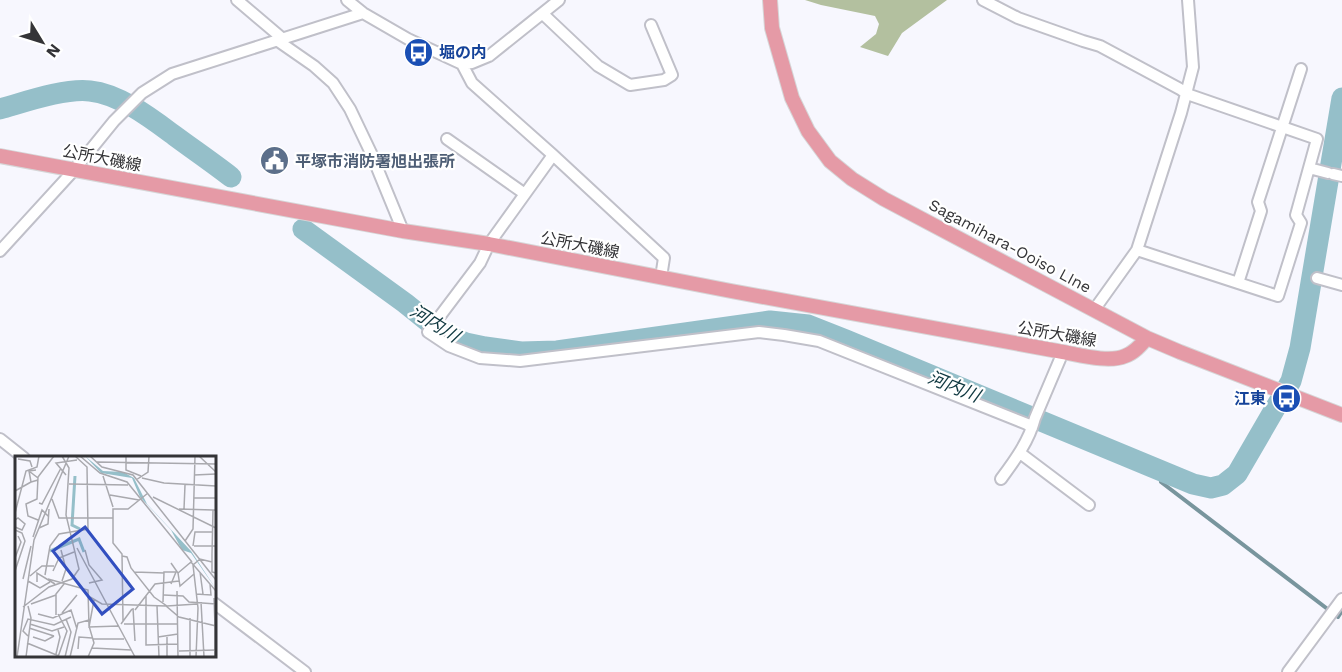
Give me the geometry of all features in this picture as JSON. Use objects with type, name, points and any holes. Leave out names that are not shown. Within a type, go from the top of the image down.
[{"type":"main road","name":"Sagamihara-Ooiso LIne","points":[[770,0],[772,28],[792,98],[808,131],[830,161],[852,179],[884,199],[1147,338],[1342,415]]},
{"type":"main road","name":"公所大磯線","points":[[0,156],[403,231],[489,244],[1064,352],[1104,358],[1125,356],[1138,348],[1147,338]]},
{"type":"street","points":[[237,0],[280,40],[333,83],[350,109],[371,153],[403,231]]},
{"type":"street","points":[[348,0],[363,13],[408,39],[462,64],[472,63],[489,56],[559,0]]},
{"type":"street","points":[[983,0],[1018,18],[1100,46],[1186,94],[1317,139],[1296,215],[1301,223],[1278,296],[1137,250]]},
{"type":"street","points":[[1094,310],[1137,250],[1186,94],[1193,67],[1188,0]]},
{"type":"street","points":[[0,251],[142,93],[172,74],[363,13]]},
{"type":"street","points":[[543,14],[598,66],[630,85],[664,80],[672,75],[651,25]]},
{"type":"street","points":[[462,64],[472,83],[553,154],[664,258],[661,277]]},
{"type":"street","points":[[1238,283],[1261,212],[1258,202],[1301,69]]},
{"type":"street","points":[[447,139],[525,194]]},
{"type":"street","points":[[553,154],[489,244],[480,262],[428,332],[449,346],[480,358],[520,361],[759,332],[784,335],[819,341],[1027,424],[1034,423]]},
{"type":"street","points":[[1309,168],[1334,174]]},
{"type":"street","points":[[1317,278],[1342,285]]},
{"type":"street","points":[[1001,478],[1020,453],[1064,352]]},
{"type":"street","points":[[0,439],[21,456]]},
{"type":"street","points":[[1020,453],[1089,505]]},
{"type":"street","points":[[1288,672],[1342,599]]},
{"type":"street","points":[[216,605],[305,672]]},
{"type":"green space","points":[[805,0],[947,0],[902,33],[888,56],[860,47],[876,34],[879,24],[875,16]]},
{"type":"waterway","name":"河内川","points":[[0,109],[45,96],[69,92],[101,93],[124,102],[146,115],[231,177]]},
{"type":"waterway","name":"河内川","points":[[303,229],[441,332],[466,343],[521,352],[557,351],[770,321],[808,325],[1193,484],[1211,488],[1223,485],[1237,474],[1291,381],[1300,348],[1342,98]]},
{"type":"waterway","points":[[1160,471],[1161,482],[1338,617],[1342,611]]},
{"type":"place","name":"堀の内","points":[[418,52]]},
{"type":"place","name":"平塚市消防署旭出張所","points":[[274,161]]},
{"type":"place","name":"江東","points":[[1287,398]]}]
